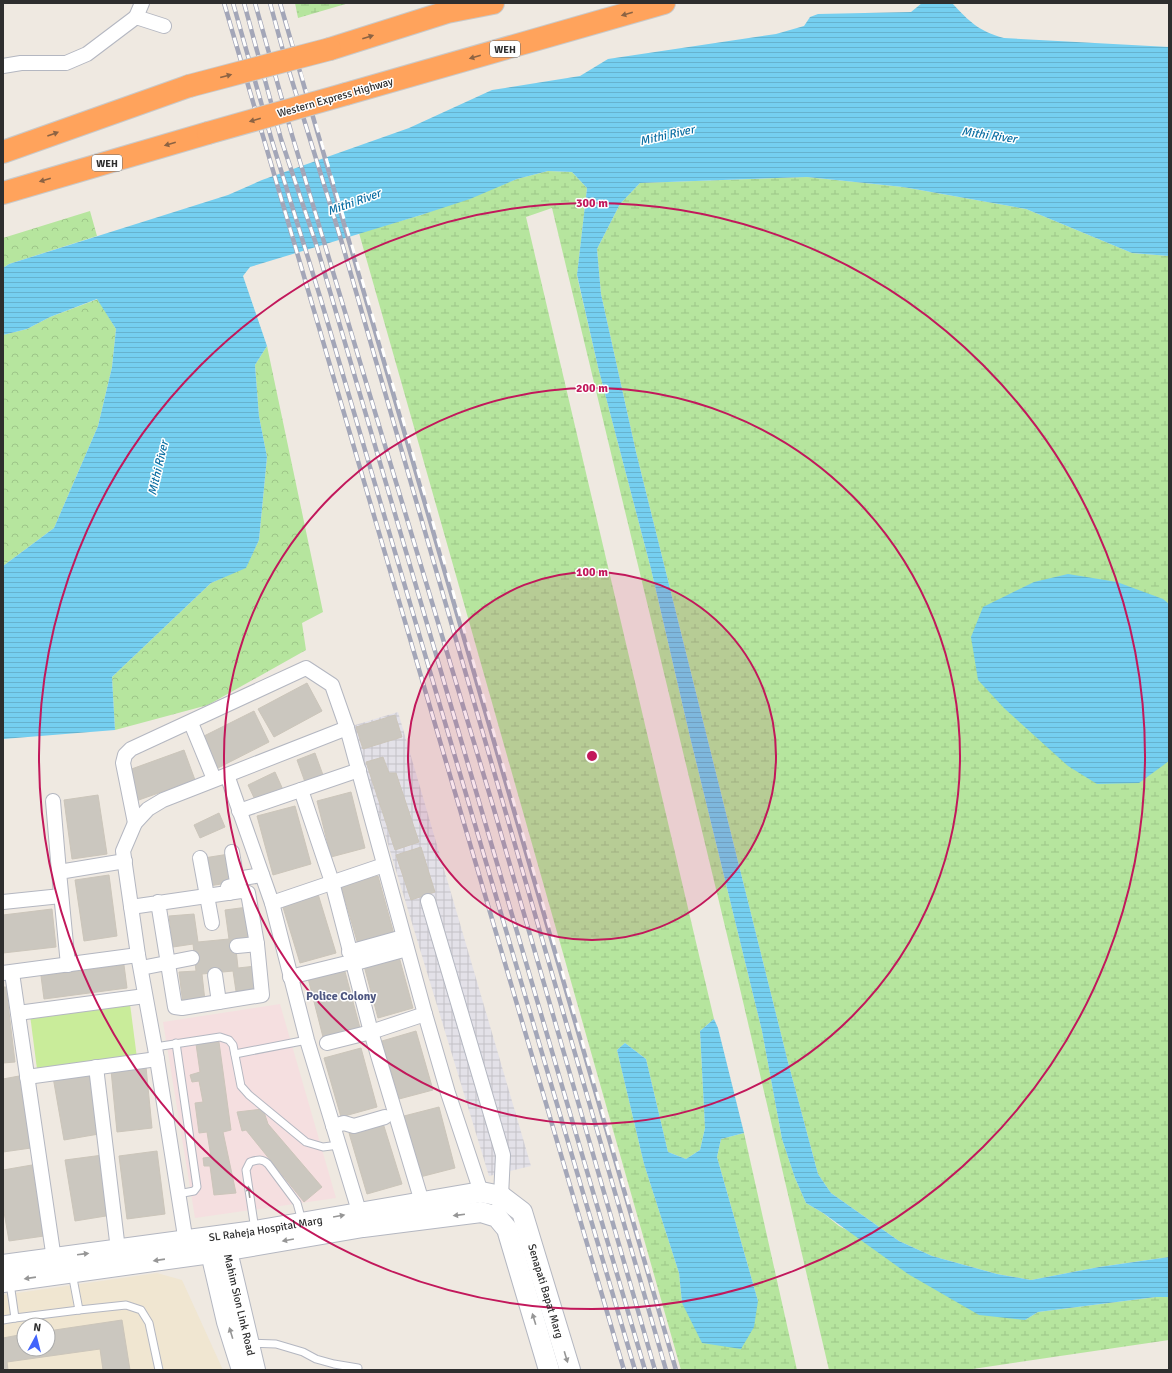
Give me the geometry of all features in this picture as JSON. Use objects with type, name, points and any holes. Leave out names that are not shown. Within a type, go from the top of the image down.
[{"type":"highway","points":[[3,152],[189,86],[330,49],[473,3]]},
{"type":"highway","points":[[447,12],[493,3]]},
{"type":"highway","name":"Western Express Highway","points":[[4,193],[208,133],[664,3]]},
{"type":"main road","name":"SL Raheja Hospital Marg","points":[[5,1276],[119,1258],[219,1246],[362,1220],[422,1202],[481,1192],[501,1196],[522,1212]]},
{"type":"main road","name":"SL Raheja Hospital Marg","points":[[219,1246],[255,1231],[302,1222],[362,1220],[481,1212],[497,1217]]},
{"type":"main road","name":"Senapati Bapat Marg","points":[[522,1212],[570,1370]]},
{"type":"main road","name":"Senapati Bapat Marg","points":[[497,1217],[507,1229],[550,1370]]},
{"type":"main road","name":"Mahim Sion Link Road","points":[[219,1246],[255,1370]]},
{"type":"main road","name":"Mahim Sion Link Road","points":[[219,1246],[227,1322],[242,1370]]},
{"type":"street","points":[[3,66],[21,63],[66,63],[87,54],[136,17],[142,3]]},
{"type":"street","points":[[136,17],[164,26]]},
{"type":"street","points":[[135,823],[123,763],[125,755],[131,749],[191,723],[306,668],[332,686],[347,728],[359,770],[405,943],[448,1093],[481,1192]]},
{"type":"street","points":[[191,723],[240,811],[272,903],[307,1040],[362,1220]]},
{"type":"street","points":[[187,1249],[156,1053],[139,962],[123,851],[135,823],[148,809],[163,800],[347,728]]},
{"type":"street","points":[[240,811],[359,770]]},
{"type":"street","points":[[301,790],[332,882],[371,1032],[422,1202]]},
{"type":"street","points":[[53,801],[68,965]]},
{"type":"street","points":[[229,893],[228,886],[236,884],[237,879],[232,852]]},
{"type":"street","points":[[200,858],[212,923]]},
{"type":"street","points":[[59,872],[124,862]]},
{"type":"street","points":[[272,903],[384,865]]},
{"type":"street","points":[[237,879],[262,875]]},
{"type":"street","points":[[131,907],[158,902],[244,891],[250,895],[262,995],[182,1008],[175,1007],[158,902]]},
{"type":"street","points":[[3,902],[61,896]]},
{"type":"street","points":[[428,901],[503,1155],[501,1196],[497,1217]]},
{"type":"street","points":[[290,977],[405,943]]},
{"type":"street","points":[[237,946],[257,944]]},
{"type":"street","points":[[61,1268],[27,1076],[18,1013],[8,973],[68,965],[139,962],[168,963],[192,958]]},
{"type":"street","points":[[215,975],[219,1002]]},
{"type":"street","points":[[18,1013],[146,996]]},
{"type":"street","points":[[327,1043],[371,1032],[425,1014]]},
{"type":"street","points":[[27,1076],[96,1068],[156,1053]]},
{"type":"street","points":[[96,1068],[119,1258]]},
{"type":"street","points":[[333,1126],[344,1123],[354,1126],[385,1117]]},
{"type":"lane","points":[[156,1053],[176,1043],[225,1038],[232,1042],[236,1054],[241,1086],[249,1095],[306,1142],[323,1147],[339,1145]]},
{"type":"lane","points":[[236,1054],[307,1040]]},
{"type":"lane","points":[[176,1043],[197,1187],[194,1191],[178,1194]]},
{"type":"lane","points":[[255,1231],[246,1170],[250,1162],[260,1160],[264,1160],[268,1164],[297,1203],[302,1222]]},
{"type":"lane","points":[[61,1268],[79,1310]]},
{"type":"lane","points":[[5,1276],[15,1318]]},
{"type":"lane","points":[[3,1320],[126,1305],[142,1310],[149,1323],[159,1370]]},
{"type":"lane","points":[[248,1343],[276,1344],[303,1352],[316,1359],[358,1368]]},
{"type":"shaded area","points":[[398,712],[531,1166],[489,1176],[352,726]]},
{"type":"shaded area","points":[[280,1004],[336,1198],[195,1218],[163,1022]]},
{"type":"shaded area","points":[[157,1273],[182,1280],[223,1370],[3,1370],[3,1295]]},
{"type":"green space","points":[[295,3],[349,3],[298,18]]},
{"type":"green space","points":[[548,171],[572,172],[587,188],[577,276],[598,367],[651,569],[690,737],[762,1031],[782,1139],[795,1178],[806,1203],[823,1213],[839,1226],[1025,1320],[1038,1312],[1156,1297],[1169,1297],[1169,1340],[966,1370],[829,1370],[741,993],[552,208],[526,217],[714,1019],[700,1031],[705,1128],[700,1150],[686,1159],[668,1152],[646,1059],[625,1043],[617,1050],[644,1164],[679,1273],[682,1303],[758,1301],[717,1157],[721,1139],[744,1133],[797,1370],[681,1370],[359,233],[421,215],[517,179]]},
{"type":"green space","points":[[807,177],[903,187],[1026,209],[1132,253],[1169,256],[1169,1257],[1099,1267],[1031,1280],[997,1274],[932,1256],[899,1241],[831,1193],[818,1174],[788,1062],[636,452],[601,294],[597,249],[620,204],[640,183]]},
{"type":"green space","points":[[90,211],[97,236],[9,264],[3,268],[3,238]]},
{"type":"green space","points":[[98,299],[116,329],[112,367],[98,426],[54,528],[3,566],[3,335],[27,329],[50,317]]},
{"type":"green space","points":[[267,346],[323,612],[302,623],[306,650],[208,705],[115,730],[112,677],[211,583],[246,567],[259,540],[267,457],[259,416],[255,365]]},
{"type":"green space","points":[[130,1004],[137,1058],[37,1069],[30,1015]]},
{"type":"water","name":"Mithi River","points":[[922,3],[952,3],[975,25],[987,32],[1004,38],[1169,47],[1169,256],[1132,253],[1026,209],[903,187],[807,177],[640,183],[620,204],[597,249],[601,294],[636,452],[788,1062],[818,1174],[831,1193],[899,1241],[932,1256],[997,1274],[1031,1280],[1099,1267],[1169,1257],[1169,1297],[1156,1297],[1038,1312],[1025,1320],[979,1315],[908,1274],[823,1213],[806,1203],[795,1178],[782,1139],[762,1031],[690,737],[651,569],[598,367],[577,275],[587,188],[572,172],[548,171],[517,179],[470,199],[250,267],[243,276],[267,346],[255,365],[259,416],[267,457],[259,540],[246,568],[211,583],[112,677],[115,730],[3,739],[3,566],[54,528],[98,426],[112,367],[116,329],[97,299],[50,317],[27,329],[3,335],[3,268],[9,264],[228,195],[262,180],[409,128],[492,90],[580,76],[608,59],[776,34],[804,26],[810,17],[818,14],[911,12]]},
{"type":"water","points":[[1068,574],[1117,582],[1163,599],[1169,604],[1169,761],[1139,783],[1097,784],[1068,766],[1004,708],[978,680],[971,637],[983,607],[1034,582]]},
{"type":"water","points":[[714,1019],[718,1028],[744,1133],[721,1139],[717,1157],[758,1301],[754,1327],[741,1349],[702,1343],[682,1303],[679,1273],[644,1164],[617,1050],[625,1043],[646,1059],[668,1152],[686,1159],[700,1150],[705,1128],[700,1031]]},
{"type":"building","points":[[307,683],[322,711],[274,737],[258,709]]},
{"type":"building","points":[[254,711],[269,742],[216,769],[200,738]]},
{"type":"building","points":[[395,715],[402,737],[363,749],[356,727]]},
{"type":"building","points":[[184,750],[195,780],[136,801],[126,771]]},
{"type":"building","points":[[315,753],[323,775],[305,782],[297,760]]},
{"type":"building","points":[[383,757],[389,773],[396,773],[419,842],[395,850],[366,762]]},
{"type":"building","points":[[275,772],[284,792],[257,804],[248,785]]},
{"type":"building","points":[[351,792],[365,848],[331,857],[317,801]]},
{"type":"building","points":[[98,795],[107,854],[72,859],[64,800]]},
{"type":"building","points":[[295,806],[311,864],[273,875],[257,816]]},
{"type":"building","points":[[219,813],[225,827],[200,838],[194,825]]},
{"type":"building","points":[[421,847],[435,892],[411,900],[396,855]]},
{"type":"building","points":[[229,854],[233,882],[209,886],[204,858]]},
{"type":"building","points":[[109,875],[117,936],[84,941],[75,880]]},
{"type":"building","points":[[378,876],[395,938],[359,948],[341,886]]},
{"type":"building","points":[[318,894],[336,953],[300,963],[282,904]]},
{"type":"building","points":[[248,907],[252,938],[235,940],[238,968],[256,966],[260,995],[237,998],[233,971],[202,974],[205,1001],[183,1004],[179,972],[196,971],[193,944],[173,947],[169,916],[194,914],[198,942],[229,939],[225,910]]},
{"type":"building","points":[[52,909],[56,947],[3,953],[3,915]]},
{"type":"building","points":[[398,953],[413,1008],[378,1018],[363,962]]},
{"type":"building","points":[[124,965],[127,988],[44,999],[41,976]]},
{"type":"building","points":[[344,968],[360,1028],[323,1037],[308,978]]},
{"type":"building","points":[[3,987],[6,987],[15,1062],[3,1063]]},
{"type":"building","points":[[416,1031],[433,1090],[399,1099],[382,1041]]},
{"type":"building","points":[[219,1042],[231,1130],[223,1132],[236,1193],[214,1195],[210,1166],[204,1166],[203,1158],[211,1157],[207,1132],[199,1133],[195,1103],[203,1102],[199,1081],[192,1082],[190,1075],[200,1072],[196,1044]]},
{"type":"building","points":[[361,1048],[377,1107],[341,1117],[324,1058]]},
{"type":"building","points":[[146,1067],[152,1128],[117,1132],[111,1070]]},
{"type":"building","points":[[89,1072],[99,1134],[64,1140],[53,1077]]},
{"type":"building","points":[[19,1076],[31,1148],[3,1152],[3,1079]]},
{"type":"building","points":[[439,1107],[455,1168],[420,1177],[404,1116]]},
{"type":"building","points":[[263,1109],[268,1124],[322,1187],[304,1202],[246,1130],[242,1131],[237,1112]]},
{"type":"building","points":[[383,1123],[402,1184],[367,1194],[349,1133]]},
{"type":"building","points":[[157,1151],[165,1214],[127,1219],[119,1156]]},
{"type":"building","points":[[103,1155],[112,1215],[75,1221],[65,1160]]},
{"type":"building","points":[[32,1165],[44,1236],[9,1241],[3,1206],[3,1170]]},
{"type":"building","points":[[122,1320],[130,1370],[103,1370],[100,1349],[56,1355],[56,1330]]},
{"type":"building","points":[[16,1336],[16,1357],[43,1357],[7,1362],[8,1370],[3,1370],[3,1338]]},
{"type":"railway","points":[[224,3],[624,1370]]},
{"type":"railway","points":[[233,3],[272,141],[321,300],[635,1370]]},
{"type":"railway","points":[[244,3],[281,139],[317,247],[645,1370]]},
{"type":"railway","points":[[255,3],[292,135],[493,806],[655,1370]]},
{"type":"railway","points":[[270,3],[285,58],[342,243],[666,1370]]},
{"type":"railway","points":[[280,3],[431,515],[676,1370]]},
{"type":"district","name":"Police Colony","points":[[341,996]]}]
